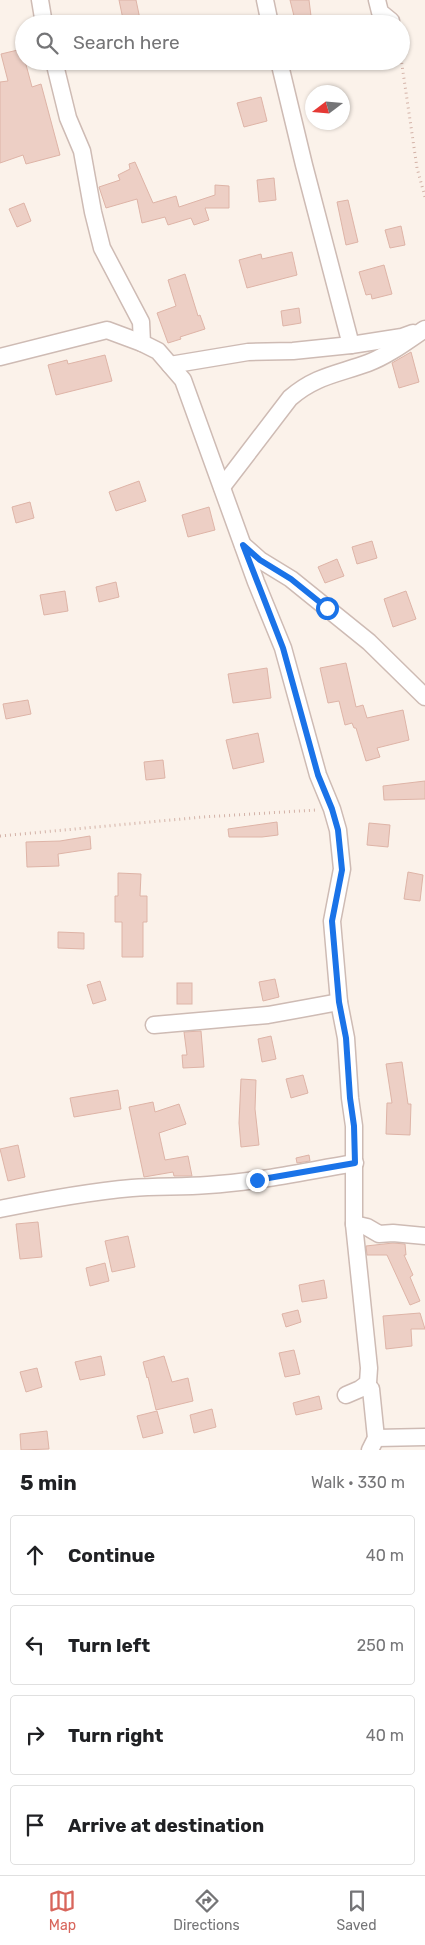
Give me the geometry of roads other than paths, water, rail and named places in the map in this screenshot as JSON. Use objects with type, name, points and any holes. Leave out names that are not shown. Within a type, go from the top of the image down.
[{"type":"street","points":[[40,0],[42,15]]},
{"type":"street","points":[[265,0],[268,15]]},
{"type":"street","points":[[377,0],[380,12],[384,15]]},
{"type":"street","points":[[56,70],[68,118],[82,151],[102,248],[140,322],[142,343]]},
{"type":"street","points":[[281,70],[351,345]]},
{"type":"street","points":[[170,365],[248,352],[293,351],[351,345],[402,337],[425,329]]},
{"type":"street","points":[[222,487],[290,398],[303,387],[316,380],[369,363],[391,352],[425,329]]},
{"type":"street","points":[[0,357],[107,330],[158,351],[182,380],[283,648],[318,775],[332,809],[338,830],[342,870],[332,921],[339,1002],[346,1038],[354,1126],[354,1224],[369,1368],[368,1382],[360,1390],[346,1395]]},
{"type":"street","points":[[243,545],[260,560],[291,579],[369,642],[425,697]]},
{"type":"street","points":[[154,1025],[268,1016],[339,1002]]},
{"type":"street","points":[[0,1209],[59,1197],[175,1185],[207,1185],[257,1180],[355,1163]]},
{"type":"street","points":[[354,1224],[367,1227],[379,1234],[393,1233],[425,1236]]},
{"type":"street","points":[[371,1389],[373,1444],[425,1437]]}]
